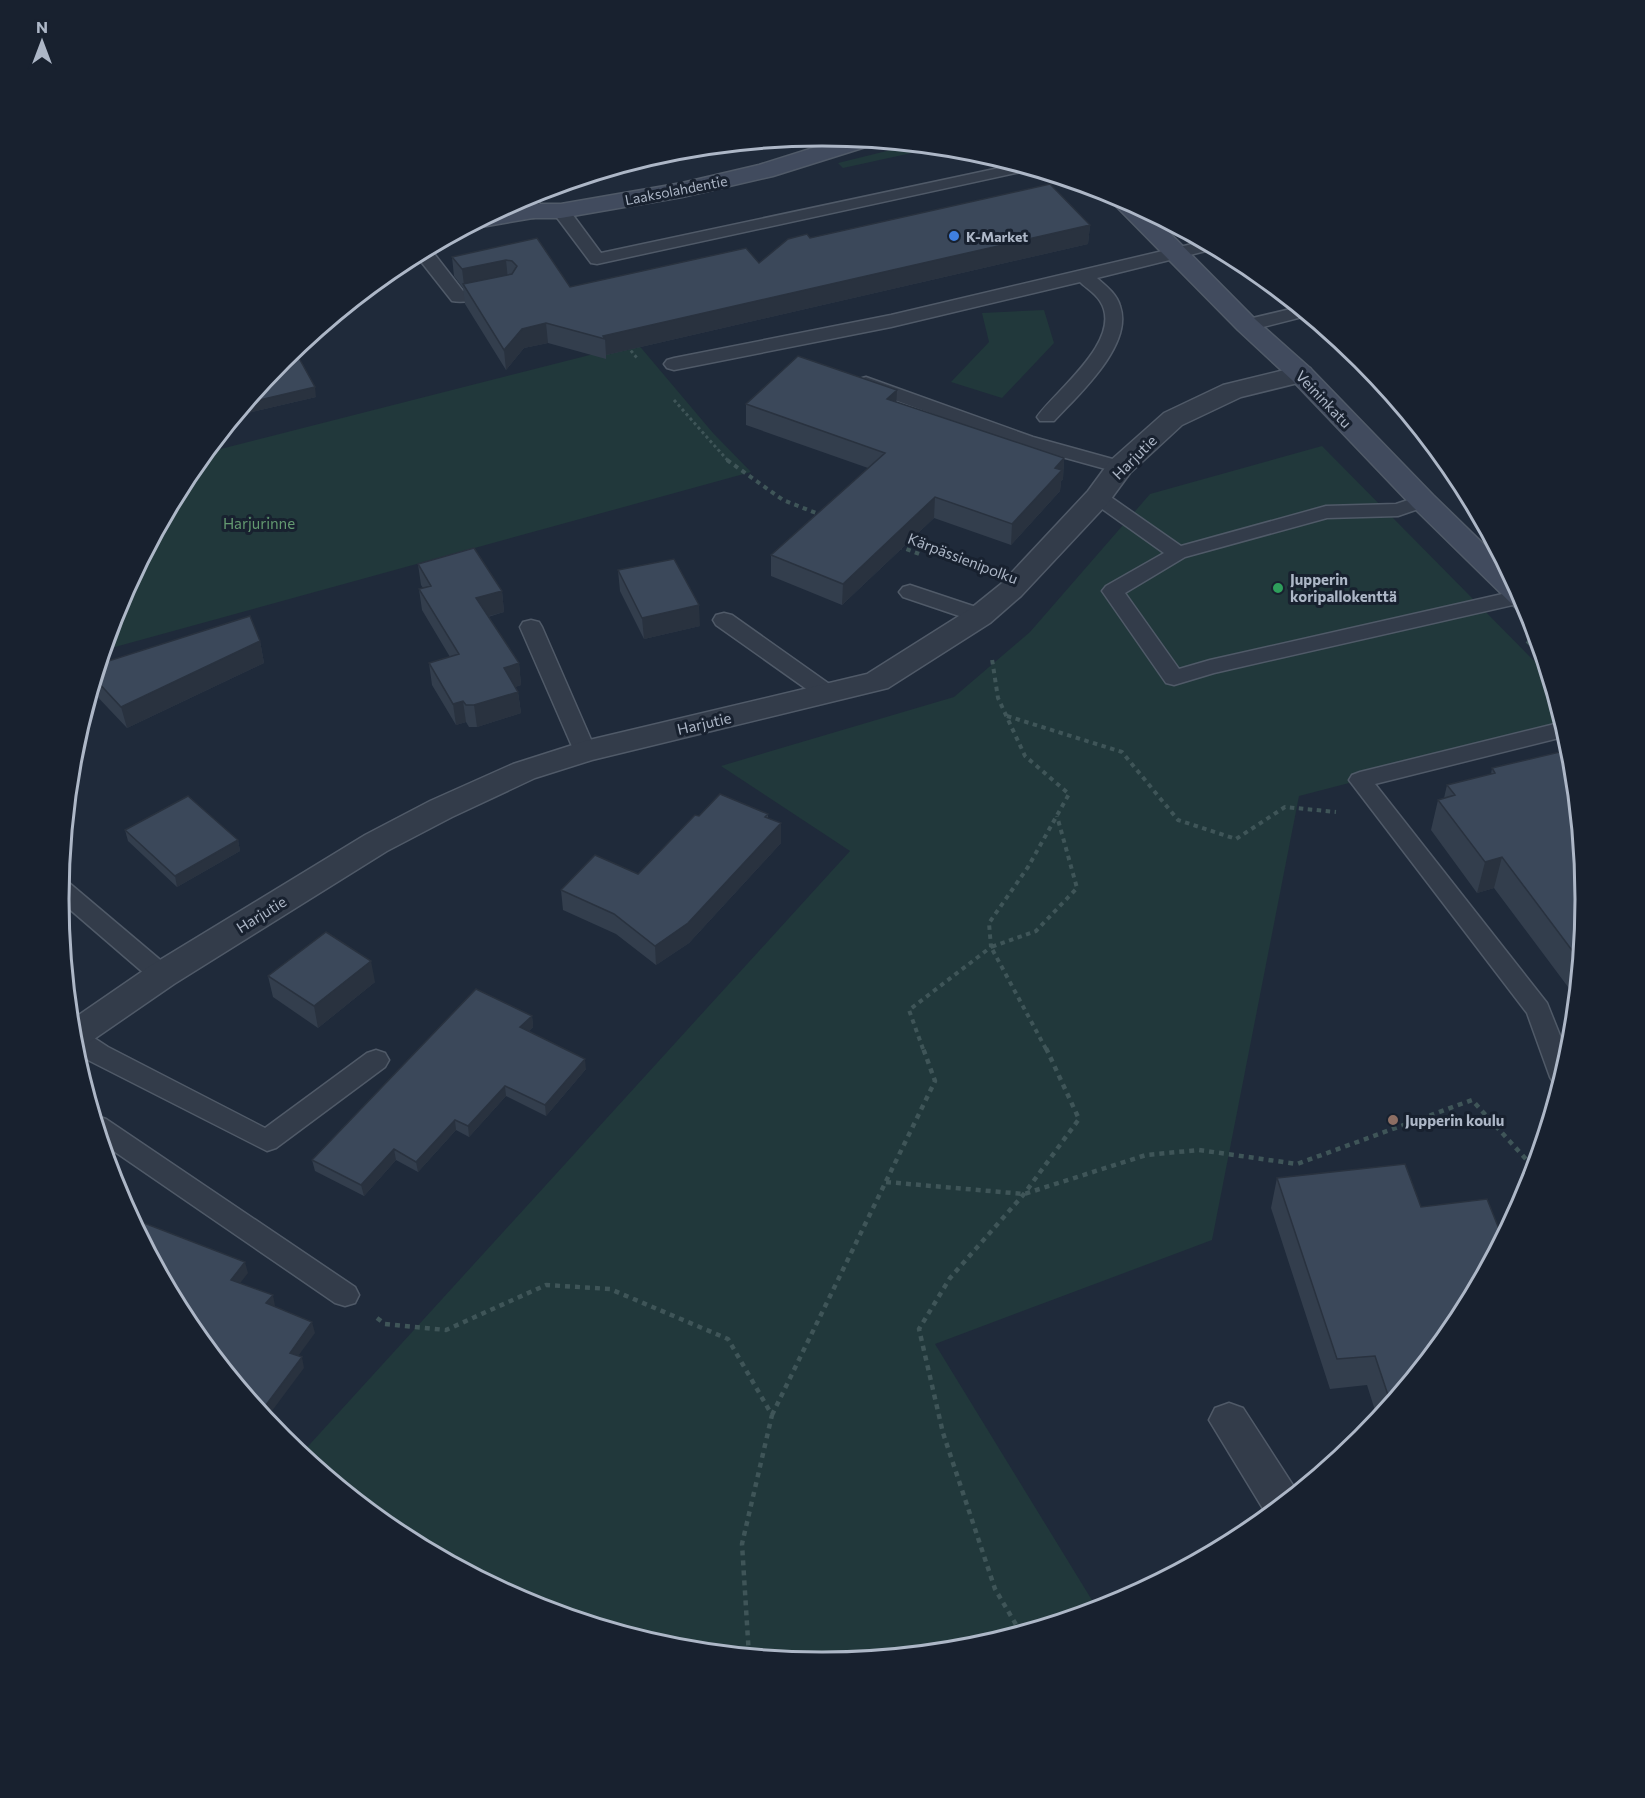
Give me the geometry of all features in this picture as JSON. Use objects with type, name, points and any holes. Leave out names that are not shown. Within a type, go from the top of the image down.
[{"type":"street","name":"Laaksolahdentie","points":[[531,205],[561,211],[644,197],[765,171],[843,146]]},
{"type":"street","name":"Veininkatu","points":[[1139,215],[1248,325],[1301,374],[1506,583]]},
{"type":"street","name":"Harjutie","points":[[81,1031],[162,975],[376,843],[441,809],[524,771],[585,751],[877,681],[981,616],[1011,590],[1098,497],[1120,467],[1173,419],[1232,391],[1301,374]]},
{"type":"street","points":[[1229,1420],[1279,1499]]},
{"type":"lane","points":[[561,211],[602,266],[1012,170]]},
{"type":"lane","points":[[674,364],[891,321],[1201,247]]},
{"type":"lane","points":[[427,258],[459,297],[508,287]]},
{"type":"lane","points":[[1047,417],[1104,351],[1113,331],[1112,306],[1099,289],[1083,275]]},
{"type":"lane","points":[[1248,325],[1296,313]]},
{"type":"lane","points":[[762,346],[793,357]]},
{"type":"lane","points":[[846,376],[1026,441],[1120,467]]},
{"type":"lane","points":[[1098,497],[1178,553]]},
{"type":"lane","points":[[1423,501],[1398,510],[1326,512],[1178,553],[1113,591],[1174,678],[1210,667],[1515,602]]},
{"type":"lane","points":[[910,592],[981,616]]},
{"type":"lane","points":[[724,620],[827,693]]},
{"type":"lane","points":[[531,627],[585,751]]},
{"type":"lane","points":[[1557,731],[1360,780],[1538,1010],[1558,1063]]},
{"type":"lane","points":[[69,896],[162,975]]},
{"type":"lane","points":[[83,1044],[267,1141],[376,1060]]},
{"type":"lane","points":[[106,1132],[345,1294]]},
{"type":"path","points":[[783,500],[826,517]]},
{"type":"path","name":"Kärpässienipolku","points":[[891,543],[924,556]]},
{"type":"path","points":[[990,652],[998,698],[1024,756],[1069,794],[1028,867],[989,922],[991,947],[1057,1069],[1079,1119],[1024,1194],[950,1278],[919,1329],[943,1433],[995,1589],[1018,1627]]},
{"type":"path","points":[[1006,716],[1122,752],[1178,820],[1236,839],[1286,807],[1389,818]]},
{"type":"path","points":[[749,1649],[742,1544],[771,1415],[934,1081],[909,1010],[991,947],[1036,931],[1077,888],[1057,816]]},
{"type":"path","points":[[886,1182],[1024,1194],[1146,1155],[1199,1150],[1297,1164],[1472,1100],[1528,1162]]},
{"type":"path","points":[[345,1294],[385,1324],[446,1330],[546,1285],[610,1289],[728,1339],[771,1415]]},
{"type":"green space","points":[[894,149],[918,152],[843,168],[838,163]]},
{"type":"green space","points":[[1044,310],[1054,343],[1002,398],[951,382],[989,342],[982,313]]},
{"type":"green space","name":"Harjurinne","points":[[637,343],[713,433],[751,472],[112,648],[126,611],[170,522],[218,450]]},
{"type":"green space","points":[[1322,446],[1538,665],[1556,729],[1299,796],[1212,1240],[935,1344],[1093,1602],[1018,1627],[921,1646],[872,1651],[822,1652],[773,1651],[724,1646],[627,1627],[580,1613],[534,1595],[446,1552],[404,1526],[364,1497],[307,1448],[850,851],[721,766],[954,697],[1030,632],[1150,494]]},
{"type":"building","points":[[1050,184],[1090,225],[603,336],[605,339],[546,323],[522,329],[504,350],[463,284],[512,274],[517,266],[512,261],[506,260],[462,269],[452,257],[537,238],[570,287],[746,248],[759,263],[788,239],[807,234],[810,238]]},
{"type":"building","points":[[798,356],[897,390],[887,399],[1064,458],[1055,468],[1062,470],[1012,524],[935,497],[843,584],[771,555],[885,453],[746,404]]},
{"type":"building","points":[[299,358],[315,387],[258,400]]},
{"type":"building","points":[[474,548],[502,591],[476,598],[519,663],[504,668],[518,692],[474,705],[466,705],[463,701],[453,704],[429,663],[459,654],[419,589],[431,586],[418,564]]},
{"type":"building","points":[[674,559],[699,605],[642,618],[618,570]]},
{"type":"building","points":[[250,616],[260,641],[121,707],[101,685],[108,661]]},
{"type":"building","points":[[1562,751],[1570,801],[1574,850],[1576,899],[1574,953],[1502,857],[1485,862],[1438,800],[1455,795],[1447,785],[1495,773],[1492,768]]},
{"type":"building","points":[[720,794],[768,814],[765,817],[781,823],[688,923],[655,946],[614,914],[561,890],[595,855],[638,874],[695,815],[699,816]]},
{"type":"building","points":[[188,796],[238,840],[175,876],[125,830]]},
{"type":"building","points":[[326,932],[371,961],[314,1006],[268,976]]},
{"type":"building","points":[[476,989],[532,1016],[520,1027],[585,1059],[545,1105],[505,1086],[468,1126],[455,1120],[416,1162],[394,1149],[361,1185],[312,1160]]},
{"type":"building","points":[[1405,1164],[1421,1207],[1487,1199],[1499,1229],[1498,1232],[1449,1318],[1389,1397],[1375,1356],[1337,1359],[1277,1178]]},
{"type":"building","points":[[143,1222],[245,1262],[231,1280],[273,1295],[266,1303],[312,1322],[290,1353],[302,1357],[265,1406],[225,1358],[196,1318],[170,1276]]},
{"type":"place","name":"K-Market","points":[[954,236]]},
{"type":"place","name":"Jupperin koripallokenttä","points":[[1278,588]]},
{"type":"place","name":"Jupperin koulu","points":[[1393,1120]]}]
